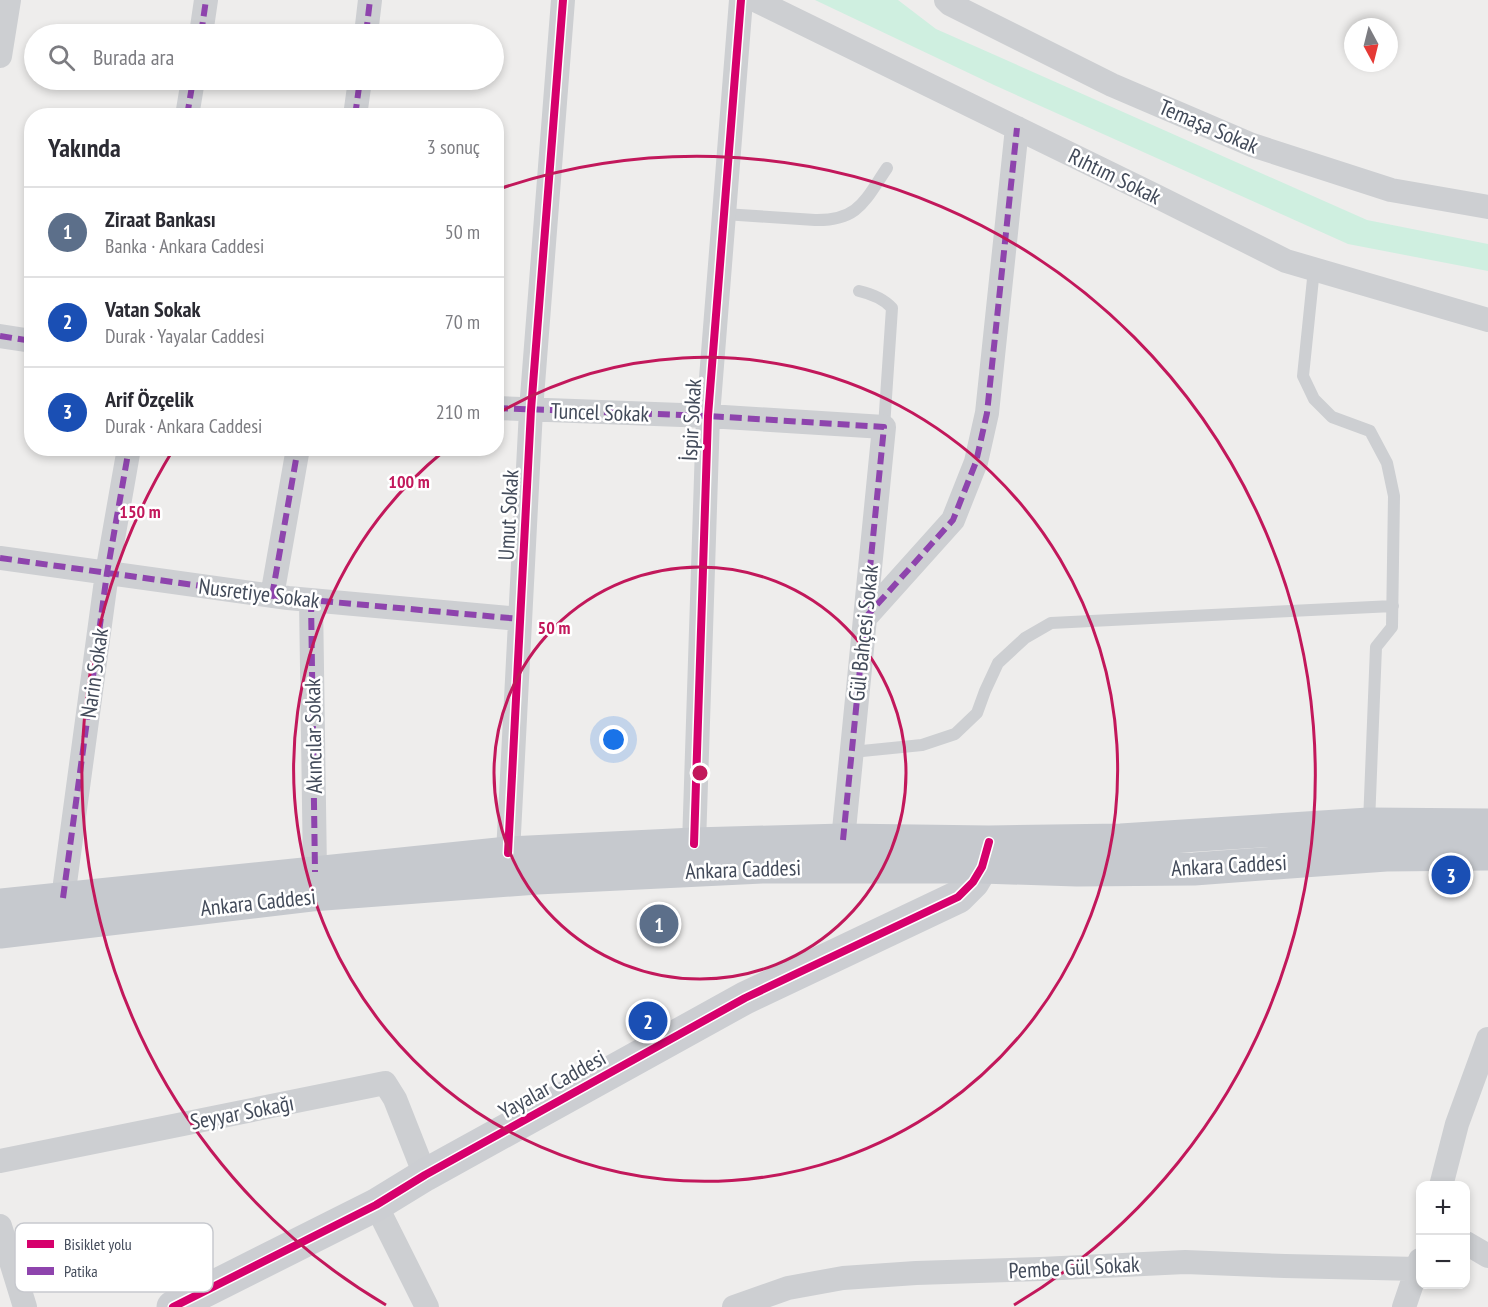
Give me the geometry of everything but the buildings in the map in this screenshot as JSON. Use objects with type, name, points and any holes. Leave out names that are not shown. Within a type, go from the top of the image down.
[{"type":"main road","name":"Ankara Caddesi","points":[[0,932],[311,895],[537,878],[986,854],[1121,840],[1369,824],[1488,825]]},
{"type":"main road","name":"Ankara Caddesi","points":[[0,904],[508,853],[694,844],[843,840],[986,854],[1077,870],[1194,868],[1386,855],[1488,854]]},
{"type":"street","points":[[0,57],[9,0]]},
{"type":"street","points":[[202,24],[206,0]]},
{"type":"street","points":[[367,24],[370,0]]},
{"type":"street","name":"Umut Sokak","points":[[508,853],[531,410],[563,0]]},
{"type":"street","name":"İspir Sokak","points":[[694,844],[708,416],[741,0]]},
{"type":"street","name":"Rıhtım Sokak","points":[[755,0],[1286,261],[1488,320]]},
{"type":"street","name":"Temaşa Sokak","points":[[946,0],[1112,85],[1252,145],[1391,190],[1488,207]]},
{"type":"street","points":[[188,108],[191,90]]},
{"type":"street","points":[[356,108],[359,90]]},
{"type":"street","points":[[865,618],[953,520],[976,462],[987,413],[1017,128]]},
{"type":"street","points":[[0,336],[24,340]]},
{"type":"street","name":"Tuncel Sokak","points":[[504,408],[708,416],[884,427]]},
{"type":"street","name":"Gül Bahçesi Sokak","points":[[843,840],[884,427]]},
{"type":"street","name":"Narin Sokak","points":[[63,898],[107,573],[128,456]]},
{"type":"street","points":[[272,596],[297,456]]},
{"type":"street","name":"Nusretiye Sokak","points":[[0,558],[272,596],[520,620]]},
{"type":"street","name":"Akıncılar Sokak","points":[[311,600],[315,872]]},
{"type":"street","name":"Yayalar Caddesi","points":[[173,1307],[212,1295],[745,998],[958,897],[973,882],[986,854]]},
{"type":"street","points":[[1441,1181],[1457,1124],[1488,1039]]},
{"type":"street","name":"Seyyar Sokağı","points":[[0,1161],[386,1083],[395,1099],[425,1175]]},
{"type":"street","points":[[376,1205],[427,1307]]},
{"type":"street","points":[[0,1226],[15,1275]]},
{"type":"street","points":[[1470,1245],[1488,1256]]},
{"type":"street","name":"Pembe Gül Sokak","points":[[734,1307],[788,1288],[843,1278],[916,1273],[1185,1262],[1285,1266],[1416,1264]]},
{"type":"street","points":[[1404,1307],[1416,1273]]},
{"type":"street","points":[[20,1292],[25,1307]]},
{"type":"lane","points":[[724,214],[815,220],[840,218],[860,207],[887,168]]},
{"type":"lane","points":[[1314,269],[1303,376],[1314,399],[1332,417],[1370,431],[1387,463],[1394,496],[1392,627],[1376,647],[1369,824]]},
{"type":"lane","points":[[859,291],[886,301],[892,308],[884,427]]},
{"type":"lane","points":[[852,752],[922,745],[956,734],[977,713],[998,663],[1025,638],[1051,623],[1393,606]]},
{"type":"green space","points":[[815,0],[898,0],[936,29],[1367,220],[1488,244],[1488,271],[1348,244],[994,85]]},
{"type":"marked path","points":[[202,24],[206,0]]},
{"type":"marked path","points":[[367,24],[370,0]]},
{"type":"marked path","points":[[188,108],[191,90]]},
{"type":"marked path","points":[[356,108],[359,90]]},
{"type":"marked path","points":[[865,618],[953,520],[976,462],[987,413],[1017,128]]},
{"type":"marked path","points":[[0,336],[24,340]]},
{"type":"marked path","points":[[504,408],[708,416],[884,427],[843,840]]},
{"type":"marked path","points":[[63,898],[107,573],[128,456]]},
{"type":"marked path","points":[[272,596],[297,456]]},
{"type":"marked path","points":[[0,558],[288,598],[520,619]]},
{"type":"marked path","points":[[311,600],[315,872]]},
{"type":"cycle path","points":[[508,853],[531,410],[563,0]]},
{"type":"cycle path","points":[[694,844],[708,416],[741,0]]},
{"type":"cycle path","points":[[213,1287],[376,1205],[425,1175],[745,998],[958,897],[973,882],[982,867],[989,842]]},
{"type":"cycle path","points":[[173,1307],[203,1292]]},
{"type":"place","name":"Arif Özçelik","points":[[1451,875]]},
{"type":"place","name":"Ziraat Bankası","points":[[659,924]]},
{"type":"place","name":"Vatan Sokak","points":[[648,1021]]}]
